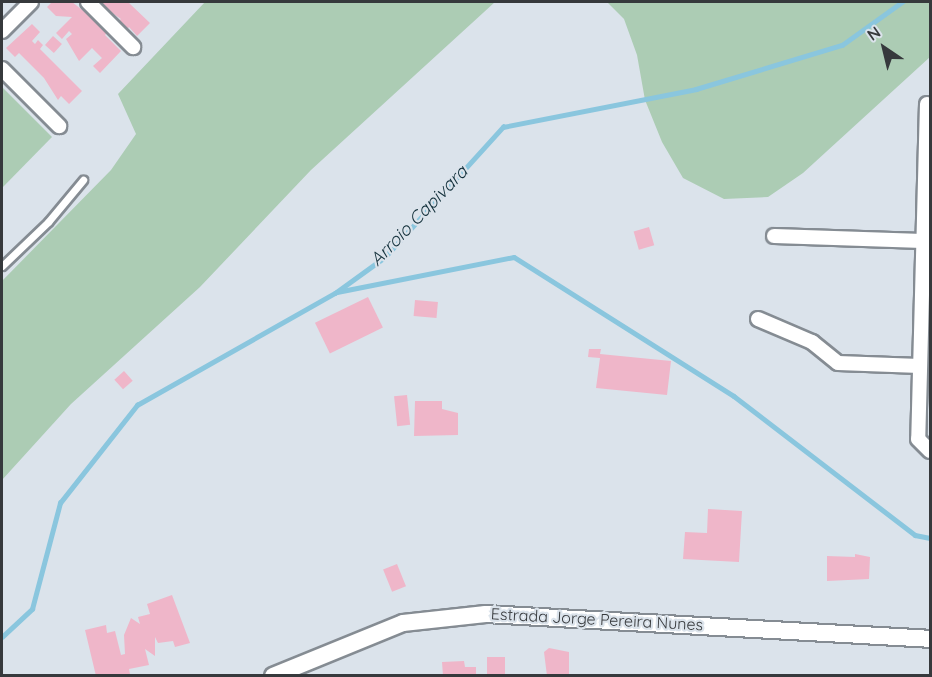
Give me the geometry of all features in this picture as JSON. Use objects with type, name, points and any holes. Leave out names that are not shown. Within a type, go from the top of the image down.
[{"type":"street","points":[[2,31],[31,2]]},
{"type":"street","points":[[88,2],[133,47]]},
{"type":"street","points":[[2,69],[59,126]]},
{"type":"street","points":[[927,104],[927,217],[923,241],[925,343],[920,366],[918,439],[930,451]]},
{"type":"street","points":[[774,236],[923,241]]},
{"type":"street","points":[[758,319],[812,342],[838,363],[920,366]]},
{"type":"street","name":"Estrada Jorge Pereira Nunes","points":[[273,675],[403,623],[486,614],[930,639]]},
{"type":"lane","points":[[2,266],[48,222],[83,180]]},
{"type":"green space","points":[[205,2],[495,2],[311,170],[200,287],[71,404],[2,480],[2,281],[111,170],[136,134],[118,94]]},
{"type":"green space","points":[[607,2],[930,2],[930,57],[803,173],[768,197],[724,199],[683,178],[662,142],[645,100],[637,55],[624,19]]},
{"type":"green space","points":[[2,87],[52,137],[2,188]]},
{"type":"building","points":[[52,2],[72,2],[109,31],[105,35],[121,51],[100,73],[93,66],[102,58],[92,48],[79,61],[66,39],[72,34],[69,31],[62,39],[56,33],[72,17],[56,16],[47,7]]},
{"type":"building","points":[[104,2],[128,2],[150,23],[137,36],[129,27],[126,31],[117,22],[121,19],[100,5]]},
{"type":"building","points":[[32,24],[40,32],[32,41],[35,44],[38,40],[43,45],[40,49],[82,91],[69,104],[61,96],[58,100],[44,78],[19,53],[15,57],[6,48]]},
{"type":"building","points":[[53,36],[62,44],[54,53],[45,45]]},
{"type":"building","points":[[649,227],[654,245],[639,250],[634,231]]},
{"type":"building","points":[[368,297],[383,328],[330,353],[315,323]]},
{"type":"building","points":[[415,300],[438,302],[437,318],[414,316]]},
{"type":"building","points":[[589,349],[601,349],[600,354],[671,361],[667,395],[596,388],[600,358],[588,357]]},
{"type":"building","points":[[124,371],[133,381],[123,389],[114,380]]},
{"type":"building","points":[[407,395],[410,425],[397,426],[394,396]]},
{"type":"building","points":[[415,401],[442,401],[442,409],[458,413],[458,435],[414,436]]},
{"type":"building","points":[[708,509],[742,511],[739,562],[683,559],[685,532],[707,533]]},
{"type":"building","points":[[855,554],[870,557],[869,579],[827,581],[827,556],[855,557]]},
{"type":"building","points":[[397,564],[406,586],[392,592],[383,570]]},
{"type":"building","points":[[172,595],[190,643],[175,647],[173,641],[158,643],[155,637],[155,656],[145,649],[149,665],[129,669],[130,674],[122,676],[96,676],[85,630],[106,625],[107,633],[115,631],[121,655],[125,654],[124,635],[131,618],[140,624],[138,617],[150,614],[147,604]]},
{"type":"building","points":[[549,648],[569,652],[569,676],[547,676],[544,652]]},
{"type":"building","points":[[487,657],[505,657],[505,676],[487,676]]},
{"type":"building","points":[[464,661],[465,667],[476,667],[476,676],[443,676],[442,662]]},
{"type":"waterway","name":"Arroio Capivara","points":[[2,637],[32,609],[60,503],[137,405],[335,293],[385,257],[503,127],[696,89],[842,45],[902,2]]},
{"type":"waterway","points":[[337,292],[514,257],[734,396],[915,535],[930,538]]}]
